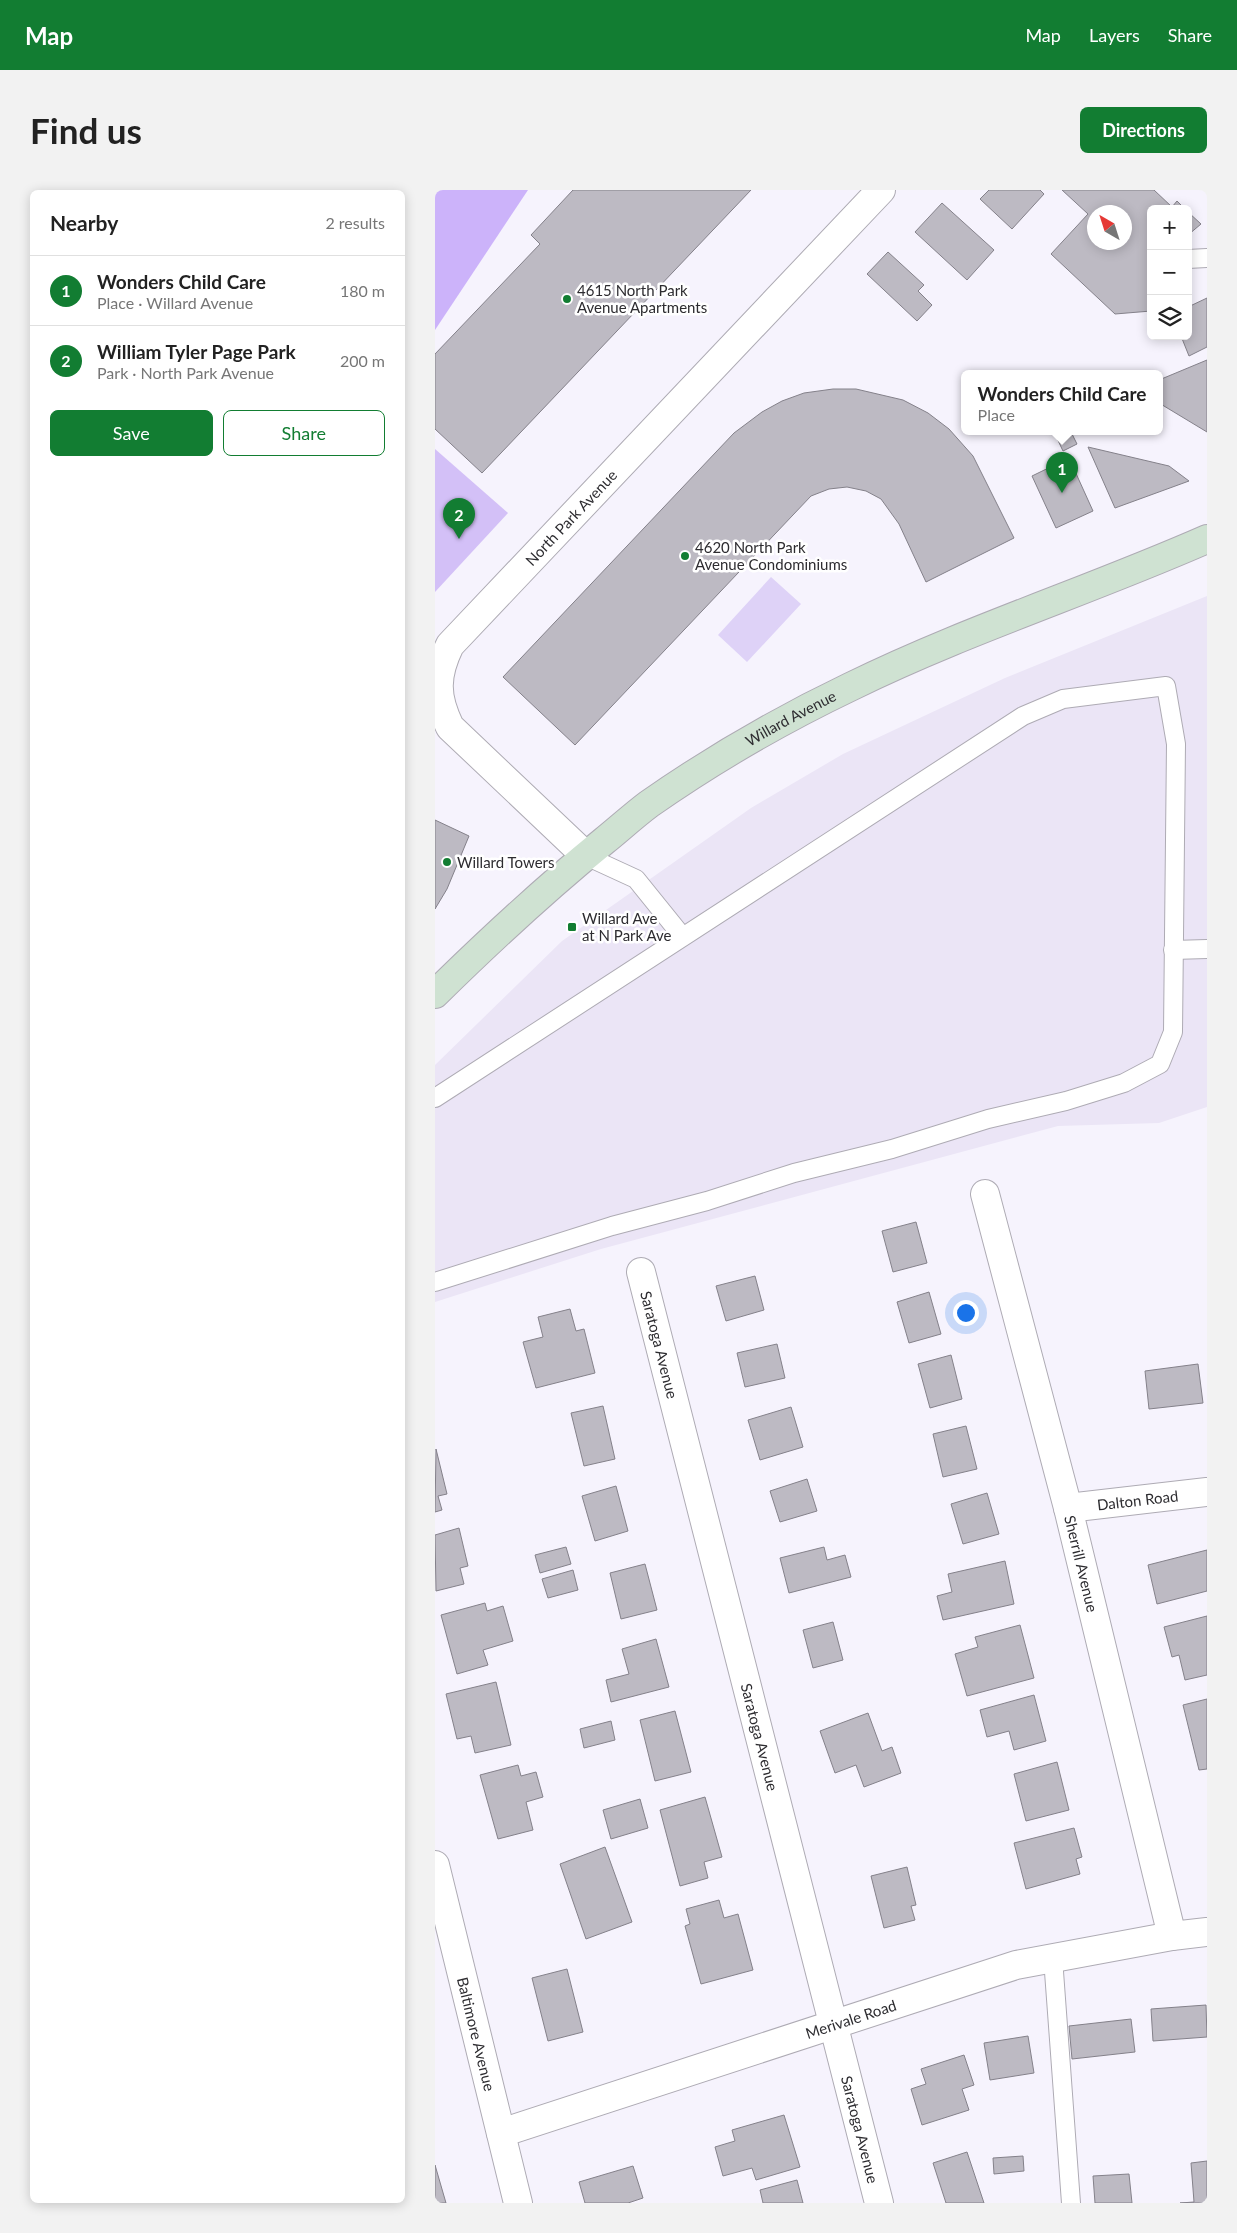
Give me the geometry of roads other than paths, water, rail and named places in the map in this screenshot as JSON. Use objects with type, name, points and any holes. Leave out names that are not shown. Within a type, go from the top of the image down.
[{"type":"street","name":"North Park Avenue","points":[[586,856],[450,726],[441,712],[436,696],[435,681],[439,664],[450,644],[881,190]]},
{"type":"street","name":"Willard Avenue","points":[[435,994],[500,932],[630,819],[679,785],[767,731],[848,688],[937,647],[1119,576],[1207,539]]},
{"type":"street","name":"Sherrill Avenue","points":[[985,1194],[1068,1508],[1172,1936]]},
{"type":"street","name":"Saratoga Avenue","points":[[641,1272],[879,2203]]},
{"type":"street","name":"Dalton Road","points":[[1068,1508],[1207,1492]]},
{"type":"street","name":"Baltimore Avenue","points":[[435,1865],[518,2203]]},
{"type":"street","name":"Merivale Road","points":[[501,2133],[833,2023],[1016,1965],[1172,1936],[1207,1932]]},
{"type":"lane","points":[[1192,259],[1207,258]]},
{"type":"lane","points":[[435,1098],[1023,716],[1063,699],[1166,686],[1176,744],[1173,1032],[1161,1064],[1123,1083],[1066,1101],[988,1119],[892,1149],[794,1173],[707,1201],[612,1226],[435,1282]]},
{"type":"lane","points":[[586,856],[636,878],[682,936]]},
{"type":"lane","points":[[1173,950],[1207,949]]},
{"type":"lane","points":[[1053,1958],[1071,2203]]},
{"type":"place","name":"4615 North Park Avenue Apartments","points":[[567,299]]},
{"type":"place","name":"Wonders Child Care","points":[[1062,493]]},
{"type":"place","name":"William Tyler Page Park","points":[[459,539]]},
{"type":"place","name":"4620 North Park Avenue Condominiums","points":[[685,556]]},
{"type":"place","name":"Willard Towers","points":[[447,862]]},
{"type":"place","name":"Willard Ave at N Park Ave","points":[[572,927]]}]
